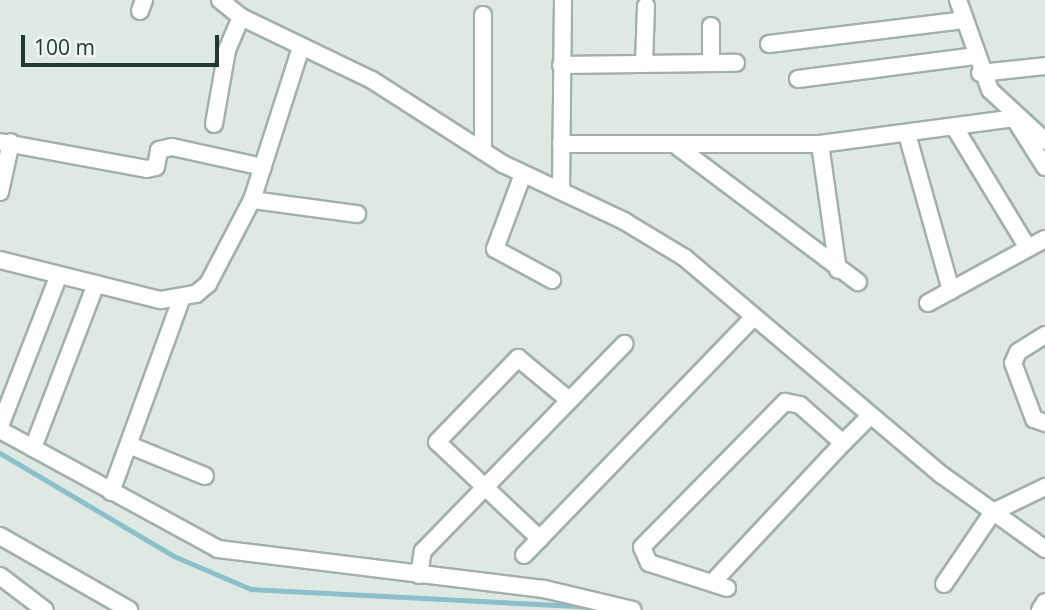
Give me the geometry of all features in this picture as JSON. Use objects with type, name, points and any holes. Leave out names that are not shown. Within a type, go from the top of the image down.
[{"type":"street","points":[[220,0],[241,17],[372,79],[523,174],[561,191],[676,252],[752,319],[870,416],[1045,549]]},
{"type":"street","points":[[561,191],[563,0]]},
{"type":"street","points":[[958,0],[981,72],[1045,167]]},
{"type":"street","points":[[644,64],[646,6]]},
{"type":"street","points":[[483,15],[483,151]]},
{"type":"street","points":[[214,124],[227,50],[241,17]]},
{"type":"street","points":[[769,44],[964,20]]},
{"type":"street","points":[[711,26],[711,63]]},
{"type":"street","points":[[111,492],[181,300],[208,284],[252,200],[301,47]]},
{"type":"street","points":[[798,79],[975,56]]},
{"type":"street","points":[[561,65],[736,63]]},
{"type":"street","points":[[981,72],[1045,66]]},
{"type":"street","points":[[561,144],[678,147],[820,144],[1014,118],[1045,141]]},
{"type":"street","points":[[955,128],[1028,248]]},
{"type":"street","points":[[906,134],[951,292]]},
{"type":"street","points":[[0,192],[5,142],[147,169],[156,167],[159,150],[172,147],[263,167]]},
{"type":"street","points":[[820,144],[838,270]]},
{"type":"street","points":[[678,147],[838,270],[858,282]]},
{"type":"street","points":[[523,174],[495,249],[552,280]]},
{"type":"street","points":[[252,200],[357,214]]},
{"type":"street","points":[[928,303],[1045,239]]},
{"type":"street","points":[[0,260],[96,284],[181,300]]},
{"type":"street","points":[[59,275],[0,428],[33,448],[218,549],[544,589],[633,610]]},
{"type":"street","points":[[33,448],[96,284]]},
{"type":"street","points":[[524,555],[752,319]]},
{"type":"street","points":[[1045,335],[1018,352],[1013,363],[1034,419],[1045,423]]},
{"type":"street","points":[[419,575],[423,551],[624,344]]},
{"type":"street","points":[[540,539],[437,442],[492,380],[518,358],[569,400]]},
{"type":"street","points":[[844,443],[800,405],[785,402],[642,547],[649,563],[720,585],[870,416]]},
{"type":"street","points":[[129,445],[205,476]]},
{"type":"street","points":[[943,584],[993,512],[1045,487]]},
{"type":"street","points":[[0,536],[120,608]]},
{"type":"street","points":[[0,576],[46,610]]},
{"type":"street","points":[[1040,610],[1045,602]]},
{"type":"waterway","points":[[0,453],[174,556],[251,589],[590,607]]}]
